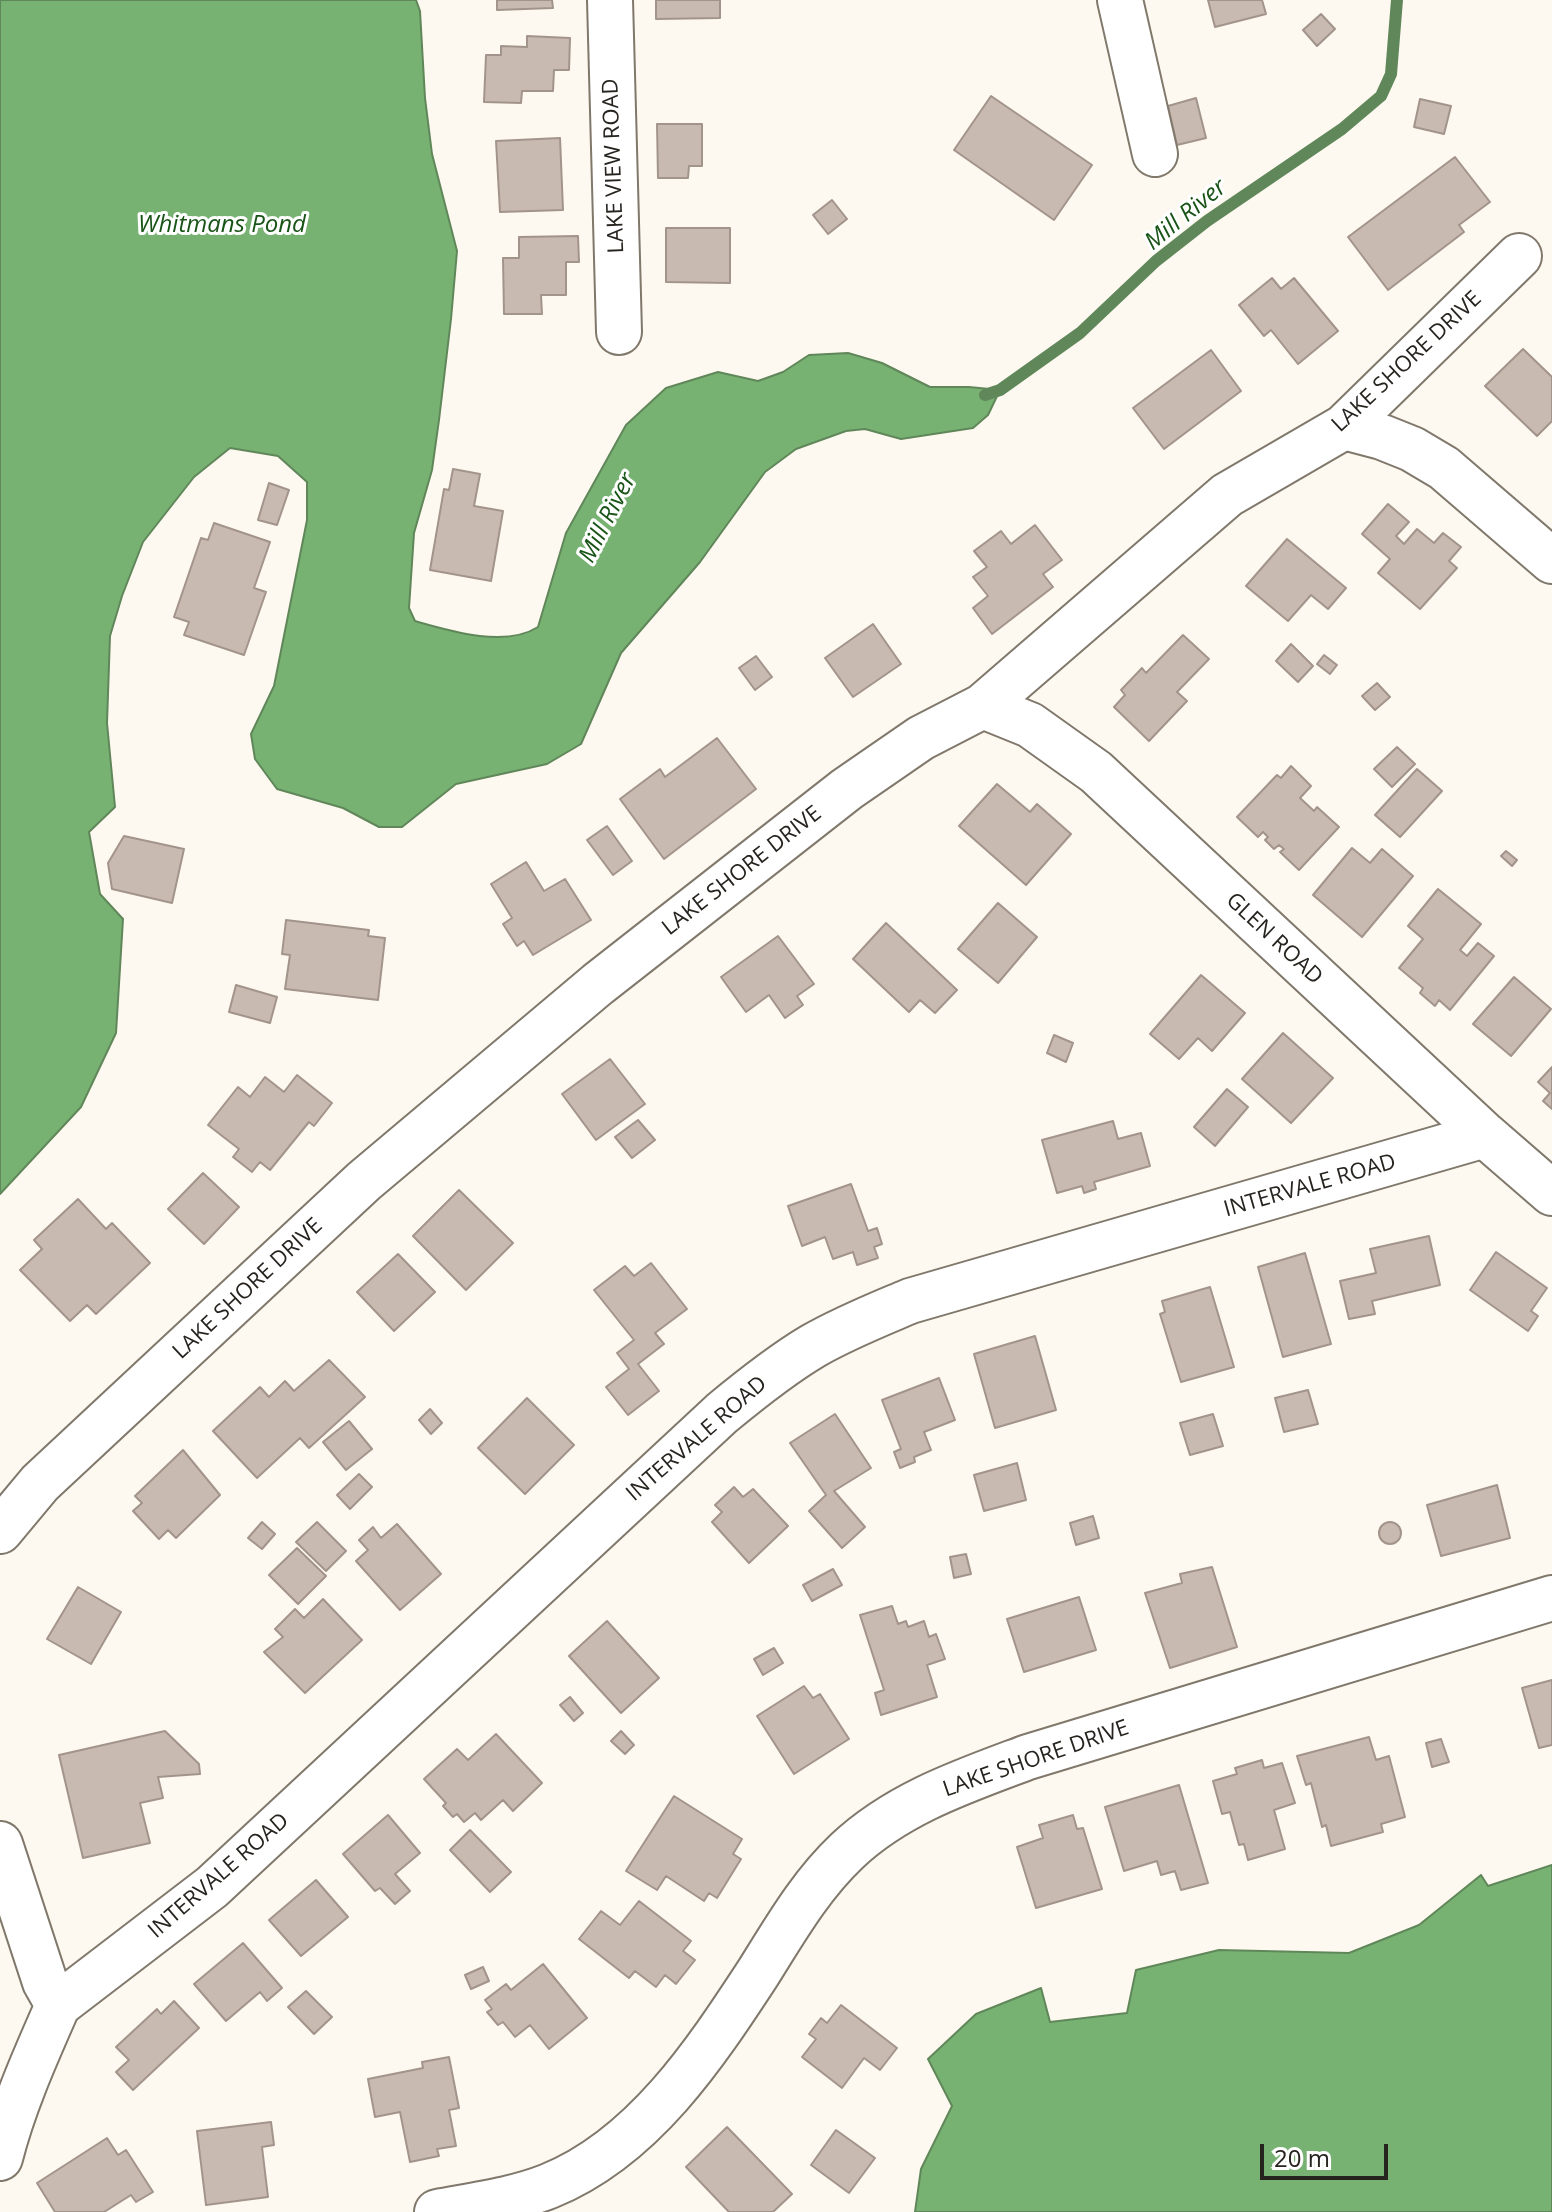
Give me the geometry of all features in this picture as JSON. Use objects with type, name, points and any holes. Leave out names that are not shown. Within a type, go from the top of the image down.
[{"type":"street","name":"LAKE VIEW ROAD","points":[[610,0],[619,332]]},
{"type":"street","points":[[1125,20],[1155,154]]},
{"type":"street","name":"LAKE SHORE DRIVE","points":[[0,1531],[40,1483],[364,1181],[442,1114],[598,984],[847,789],[921,738],[983,706],[1227,495],[1344,427],[1519,256]]},
{"type":"street","points":[[1344,427],[1412,449],[1444,468],[1552,561]]},
{"type":"street","name":"GLEN ROAD","points":[[983,706],[1030,725],[1096,772],[1485,1135],[1552,1193]]},
{"type":"street","name":"INTERVALE ROAD","points":[[58,2005],[212,1887],[722,1413],[763,1379],[812,1346],[910,1301],[1485,1135]]},
{"type":"street","name":"LAKE SHORE DRIVE","points":[[437,2212],[504,2199],[549,2186],[615,2147],[653,2112],[687,2071],[728,2017],[811,1891],[848,1850],[896,1813],[949,1786],[1028,1757],[1552,1598]]},
{"type":"street","points":[[0,1844],[45,1982],[58,2005],[11,2122],[0,2158]]},
{"type":"water","name":"Whitmans Pond","points":[[0,0],[416,0],[420,11],[432,154],[457,251],[432,470],[414,533],[409,608],[415,621],[461,633],[494,637],[525,633],[538,627],[566,533],[626,425],[666,388],[718,372],[758,381],[783,372],[809,355],[848,353],[882,363],[930,387],[1000,390],[988,415],[973,428],[901,439],[865,429],[846,431],[796,449],[765,472],[700,562],[621,653],[581,744],[547,764],[456,784],[402,827],[379,827],[343,808],[277,789],[255,759],[251,734],[274,686],[307,520],[307,482],[278,456],[230,448],[194,477],[143,542],[110,636],[107,723],[115,807],[89,832],[100,894],[123,919],[116,1033],[81,1107],[0,1194]]},
{"type":"water","points":[[1552,1865],[1552,2212],[915,2212],[921,2169],[952,2106],[928,2059],[976,2014],[1041,1988],[1050,2022],[1127,2013],[1136,1970],[1219,1950],[1349,1953],[1419,1925],[1481,1875],[1488,1886]]},
{"type":"building","points":[[497,0],[552,0],[553,8],[497,10]]},
{"type":"building","points":[[656,0],[720,0],[720,18],[656,19]]},
{"type":"building","points":[[1208,0],[1262,0],[1266,14],[1215,27]]},
{"type":"building","points":[[1321,14],[1335,29],[1317,46],[1303,30]]},
{"type":"building","points":[[527,36],[570,38],[569,70],[554,70],[553,91],[522,91],[521,103],[484,102],[486,55],[501,55],[501,46],[527,47]]},
{"type":"building","points":[[991,96],[1092,165],[1054,220],[954,150]]},
{"type":"building","points":[[1196,98],[1206,138],[1177,145],[1168,106]]},
{"type":"building","points":[[1420,99],[1451,106],[1444,134],[1414,127]]},
{"type":"building","points":[[657,124],[702,124],[702,166],[689,166],[688,178],[658,178]]},
{"type":"building","points":[[560,138],[563,210],[500,212],[496,141]]},
{"type":"building","points":[[1455,157],[1490,202],[1459,225],[1464,232],[1388,290],[1348,237]]},
{"type":"building","points":[[832,200],[847,219],[828,234],[813,215]]},
{"type":"building","points":[[666,228],[730,228],[730,283],[666,282]]},
{"type":"building","points":[[578,236],[579,262],[566,262],[566,295],[541,295],[542,314],[504,314],[503,258],[519,258],[519,237]]},
{"type":"building","points":[[1272,278],[1281,289],[1294,278],[1338,331],[1298,364],[1271,330],[1264,336],[1239,305]]},
{"type":"building","points":[[1523,349],[1552,377],[1552,421],[1537,436],[1485,386]]},
{"type":"building","points":[[1211,350],[1241,391],[1164,449],[1133,408]]},
{"type":"building","points":[[453,469],[480,474],[474,506],[503,511],[491,581],[430,570],[444,489],[449,490]]},
{"type":"building","points":[[269,483],[289,490],[277,525],[258,520]]},
{"type":"building","points":[[1388,504],[1409,522],[1396,536],[1404,544],[1417,529],[1434,543],[1443,533],[1461,547],[1449,561],[1457,568],[1420,609],[1378,573],[1390,559],[1362,534]]},
{"type":"building","points":[[214,523],[270,542],[254,588],[266,592],[244,655],[184,635],[189,622],[174,617],[201,538],[208,540]]},
{"type":"building","points":[[1035,525],[1062,560],[1043,574],[1053,587],[992,634],[973,608],[988,596],[973,577],[987,567],[974,551],[1001,531],[1011,544]]},
{"type":"building","points":[[1287,539],[1346,588],[1328,609],[1311,595],[1288,621],[1246,586]]},
{"type":"building","points":[[873,624],[901,664],[853,697],[825,658]]},
{"type":"building","points":[[1183,635],[1209,659],[1177,692],[1187,701],[1149,741],[1114,707],[1125,695],[1121,690],[1142,668],[1146,673]]},
{"type":"building","points":[[1291,644],[1313,666],[1298,682],[1276,661]]},
{"type":"building","points":[[1324,655],[1337,665],[1330,674],[1317,664]]},
{"type":"building","points":[[756,656],[772,677],[755,690],[739,668]]},
{"type":"building","points":[[1377,683],[1390,697],[1375,710],[1362,696]]},
{"type":"building","points":[[717,738],[756,789],[664,859],[620,799],[660,769],[665,777]]},
{"type":"building","points":[[1397,747],[1415,764],[1392,787],[1374,769]]},
{"type":"building","points":[[1291,766],[1311,786],[1300,798],[1314,811],[1317,807],[1339,827],[1299,870],[1280,852],[1284,849],[1279,845],[1274,849],[1265,840],[1268,837],[1263,832],[1258,837],[1237,817],[1277,775],[1281,778]]},
{"type":"building","points":[[1417,769],[1442,791],[1400,837],[1375,815]]},
{"type":"building","points":[[997,784],[1030,812],[1037,804],[1071,834],[1026,885],[959,826]]},
{"type":"building","points":[[607,826],[632,861],[613,875],[587,840]]},
{"type":"building","points":[[124,836],[184,849],[172,903],[112,889],[108,863]]},
{"type":"building","points":[[1352,848],[1370,863],[1382,849],[1413,876],[1362,937],[1313,895]]},
{"type":"building","points":[[1506,851],[1517,860],[1512,866],[1501,856]]},
{"type":"building","points":[[526,862],[544,891],[565,879],[591,920],[533,955],[524,941],[517,946],[503,924],[512,918],[491,884]]},
{"type":"building","points":[[1438,889],[1481,924],[1460,950],[1467,956],[1478,943],[1494,956],[1450,1010],[1439,1000],[1435,1006],[1420,993],[1423,988],[1399,968],[1423,939],[1408,926]]},
{"type":"building","points":[[998,903],[1037,937],[998,983],[958,949]]},
{"type":"building","points":[[286,920],[369,930],[368,936],[385,938],[378,1000],[285,989],[290,955],[282,954]]},
{"type":"building","points":[[886,923],[957,990],[935,1013],[920,1000],[909,1012],[853,959]]},
{"type":"building","points":[[778,936],[814,984],[797,996],[803,1005],[785,1018],[769,995],[746,1012],[721,977]]},
{"type":"building","points":[[1201,975],[1245,1013],[1212,1051],[1198,1038],[1179,1059],[1150,1034]]},
{"type":"building","points":[[1514,977],[1551,1009],[1511,1056],[1473,1024]]},
{"type":"building","points":[[236,985],[277,997],[270,1023],[229,1012]]},
{"type":"building","points":[[1283,1033],[1333,1078],[1291,1123],[1242,1079]]},
{"type":"building","points":[[1054,1035],[1073,1043],[1066,1062],[1047,1053]]},
{"type":"building","points":[[610,1059],[645,1104],[596,1140],[562,1094]]},
{"type":"building","points":[[1552,1067],[1552,1109],[1543,1101],[1550,1093],[1538,1082]]},
{"type":"building","points":[[297,1075],[332,1103],[314,1126],[309,1122],[270,1170],[260,1162],[252,1172],[233,1157],[239,1149],[208,1125],[238,1087],[250,1097],[265,1077],[284,1092]]},
{"type":"building","points":[[1227,1089],[1248,1107],[1215,1146],[1194,1127]]},
{"type":"building","points":[[638,1120],[655,1140],[632,1158],[615,1137]]},
{"type":"building","points":[[1113,1121],[1118,1139],[1141,1133],[1150,1166],[1094,1182],[1096,1189],[1084,1193],[1082,1186],[1057,1193],[1042,1140]]},
{"type":"building","points":[[203,1173],[239,1207],[204,1244],[168,1209]]},
{"type":"building","points":[[851,1184],[868,1231],[877,1228],[882,1244],[874,1247],[878,1258],[857,1265],[853,1252],[833,1259],[825,1237],[802,1246],[788,1206]]},
{"type":"building","points":[[459,1190],[513,1243],[466,1290],[413,1236]]},
{"type":"building","points":[[78,1199],[106,1229],[112,1223],[150,1263],[96,1314],[87,1305],[70,1321],[20,1270],[42,1249],[34,1240]]},
{"type":"building","points":[[1429,1236],[1440,1285],[1372,1301],[1375,1314],[1349,1319],[1340,1281],[1376,1273],[1370,1249]]},
{"type":"building","points":[[1496,1252],[1547,1288],[1531,1311],[1538,1316],[1528,1331],[1470,1290]]},
{"type":"building","points":[[1305,1253],[1331,1344],[1283,1357],[1258,1267]]},
{"type":"building","points":[[398,1254],[435,1292],[394,1331],[357,1292]]},
{"type":"building","points":[[651,1263],[687,1309],[655,1333],[664,1344],[638,1364],[659,1391],[628,1415],[606,1387],[629,1369],[617,1353],[634,1340],[594,1290],[625,1266],[634,1276]]},
{"type":"building","points":[[1210,1287],[1234,1367],[1181,1382],[1160,1314],[1165,1312],[1162,1301]]},
{"type":"building","points":[[1035,1336],[1056,1410],[995,1428],[974,1354]]},
{"type":"building","points":[[329,1360],[365,1397],[309,1448],[300,1438],[257,1478],[213,1431],[260,1387],[269,1397],[285,1381],[294,1391]]},
{"type":"building","points":[[939,1378],[955,1420],[924,1432],[931,1450],[914,1457],[915,1462],[900,1468],[894,1452],[901,1449],[882,1400]]},
{"type":"building","points":[[1308,1390],[1318,1424],[1284,1432],[1275,1398]]},
{"type":"building","points":[[527,1398],[574,1445],[525,1494],[478,1448]]},
{"type":"building","points":[[430,1409],[442,1423],[431,1434],[419,1420]]},
{"type":"building","points":[[835,1414],[871,1468],[834,1491],[865,1527],[842,1548],[809,1511],[826,1495],[790,1443]]},
{"type":"building","points":[[1213,1414],[1223,1446],[1190,1455],[1180,1423]]},
{"type":"building","points":[[349,1421],[372,1449],[346,1470],[323,1442]]},
{"type":"building","points":[[183,1450],[220,1495],[176,1538],[168,1530],[159,1539],[133,1511],[142,1503],[135,1496]]},
{"type":"building","points":[[1017,1463],[1026,1500],[984,1511],[974,1475]]},
{"type":"building","points":[[359,1474],[372,1487],[350,1509],[337,1495]]},
{"type":"building","points":[[1497,1485],[1510,1538],[1441,1556],[1427,1505]]},
{"type":"building","points":[[734,1487],[743,1497],[753,1489],[788,1526],[749,1563],[712,1522],[722,1512],[715,1505]]},
{"type":"building","points":[[1093,1516],[1099,1538],[1076,1545],[1070,1523]]},
{"type":"building","points":[[262,1522],[275,1534],[262,1549],[248,1538]]},
{"type":"building","points":[[317,1522],[346,1551],[326,1571],[296,1542]]},
{"type":"building","points":[[1390,1522],[1398,1525],[1401,1533],[1398,1541],[1390,1544],[1382,1541],[1379,1533],[1382,1525]]},
{"type":"building","points":[[397,1524],[441,1574],[400,1610],[356,1561],[368,1550],[359,1540],[373,1527],[381,1538]]},
{"type":"building","points":[[297,1548],[326,1576],[298,1604],[269,1575]]},
{"type":"building","points":[[966,1554],[971,1574],[954,1578],[950,1557]]},
{"type":"building","points":[[1212,1567],[1237,1647],[1170,1668],[1145,1593],[1182,1583],[1180,1574]]},
{"type":"building","points":[[833,1569],[842,1585],[812,1601],[803,1585]]},
{"type":"building","points":[[78,1587],[121,1612],[91,1664],[47,1639]]},
{"type":"building","points":[[1079,1597],[1096,1650],[1024,1672],[1007,1619]]},
{"type":"building","points":[[323,1599],[362,1640],[305,1693],[264,1652],[283,1637],[275,1629],[295,1609],[304,1618]]},
{"type":"building","points":[[892,1606],[898,1624],[906,1621],[908,1627],[924,1621],[929,1637],[936,1634],[945,1659],[927,1665],[937,1697],[881,1715],[875,1693],[884,1690],[860,1615]]},
{"type":"building","points":[[607,1621],[659,1678],[621,1713],[569,1656]]},
{"type":"building","points":[[774,1648],[783,1663],[763,1675],[754,1659]]},
{"type":"building","points":[[1552,1680],[1552,1745],[1539,1748],[1522,1688]]},
{"type":"building","points":[[804,1686],[813,1698],[820,1694],[849,1739],[794,1774],[757,1716]]},
{"type":"building","points":[[570,1697],[583,1713],[574,1721],[560,1705]]},
{"type":"building","points":[[165,1731],[199,1764],[200,1774],[158,1777],[163,1798],[140,1803],[150,1843],[83,1858],[59,1755]]},
{"type":"building","points":[[621,1731],[634,1745],[625,1754],[611,1741]]},
{"type":"building","points":[[496,1734],[542,1783],[513,1811],[503,1800],[481,1820],[475,1813],[464,1822],[457,1814],[453,1817],[443,1806],[446,1803],[424,1779],[457,1749],[468,1760]]},
{"type":"building","points":[[1369,1737],[1376,1760],[1389,1756],[1405,1817],[1381,1824],[1383,1832],[1331,1846],[1326,1825],[1322,1827],[1311,1783],[1306,1785],[1297,1756]]},
{"type":"building","points":[[1441,1739],[1449,1762],[1432,1767],[1426,1743]]},
{"type":"building","points":[[1262,1760],[1264,1768],[1282,1763],[1295,1803],[1274,1810],[1285,1849],[1248,1860],[1244,1844],[1239,1845],[1230,1812],[1222,1814],[1213,1781],[1237,1774],[1235,1768]]},
{"type":"building","points":[[1179,1785],[1208,1883],[1181,1890],[1175,1871],[1161,1875],[1157,1861],[1124,1871],[1105,1807]]},
{"type":"building","points":[[674,1796],[742,1839],[733,1854],[741,1859],[717,1898],[709,1893],[704,1901],[666,1876],[657,1890],[626,1871]]},
{"type":"building","points":[[388,1815],[420,1853],[395,1874],[410,1891],[395,1904],[380,1888],[375,1891],[343,1854]]},
{"type":"building","points":[[1073,1815],[1077,1829],[1083,1828],[1102,1889],[1036,1908],[1017,1847],[1043,1838],[1039,1825]]},
{"type":"building","points":[[470,1830],[511,1872],[490,1892],[450,1850]]},
{"type":"building","points":[[316,1880],[348,1917],[301,1956],[269,1920]]},
{"type":"building","points":[[639,1901],[691,1941],[683,1951],[695,1960],[676,1984],[665,1975],[656,1987],[635,1971],[629,1978],[579,1939],[601,1911],[620,1925]]},
{"type":"building","points":[[243,1943],[282,1988],[267,2001],[260,1992],[226,2021],[194,1984]]},
{"type":"building","points":[[543,1964],[587,2018],[549,2049],[530,2025],[515,2037],[503,2022],[498,2025],[487,2012],[492,2009],[485,2000],[506,1984],[511,1990]]},
{"type":"building","points":[[483,1967],[489,1981],[471,1989],[465,1975]]},
{"type":"building","points":[[306,1991],[332,2017],[314,2034],[288,2007]]},
{"type":"building","points":[[174,2001],[199,2028],[133,2090],[116,2072],[129,2060],[116,2047],[157,2009],[161,2014]]},
{"type":"building","points":[[841,2005],[897,2048],[880,2070],[864,2058],[842,2088],[802,2057],[816,2039],[809,2034],[821,2018],[827,2023]]},
{"type":"building","points":[[449,2057],[459,2108],[449,2110],[456,2146],[437,2149],[439,2156],[410,2162],[400,2112],[375,2117],[368,2079],[423,2068],[422,2062]]},
{"type":"building","points":[[271,2122],[274,2145],[262,2147],[268,2197],[206,2205],[197,2131]]},
{"type":"building","points":[[727,2127],[792,2194],[773,2212],[729,2212],[686,2167]]},
{"type":"building","points":[[836,2130],[875,2158],[849,2193],[811,2165]]},
{"type":"building","points":[[107,2138],[118,2155],[126,2150],[153,2192],[136,2202],[131,2195],[104,2212],[55,2212],[37,2183]]},
{"type":"waterway","name":"Mill River","points":[[985,395],[1000,390],[1080,333],[1156,261],[1207,221],[1342,129],[1381,96],[1391,74],[1397,0]]}]
